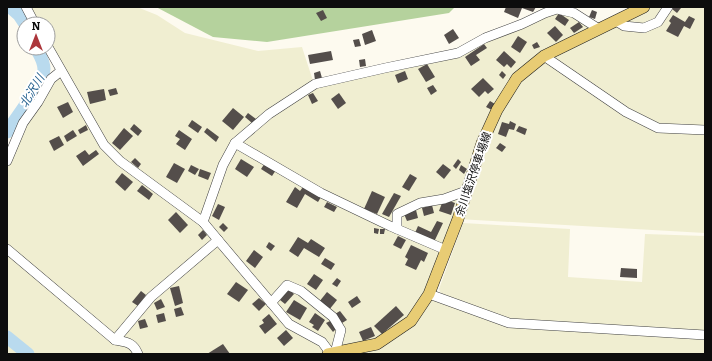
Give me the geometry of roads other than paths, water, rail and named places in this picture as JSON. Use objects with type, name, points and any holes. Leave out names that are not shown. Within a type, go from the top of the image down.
[{"type":"main road","name":"余川塩沢停車場線","points":[[331,354],[377,344],[411,322],[429,294],[458,219],[482,143],[497,110],[517,78],[544,56],[644,7]]},
{"type":"street","points":[[26,7],[31,16]]},
{"type":"street","points":[[616,21],[624,26],[644,28],[658,22],[668,7]]},
{"type":"street","points":[[203,222],[223,165],[235,143],[269,114],[315,84],[458,53],[485,38],[522,24],[543,10],[557,9],[574,13],[598,29]]},
{"type":"street","points":[[53,56],[104,145],[120,161],[203,222],[289,324],[322,342],[331,354]]},
{"type":"street","points":[[544,56],[626,112],[658,128],[705,130]]},
{"type":"street","points":[[7,161],[23,123],[38,102],[51,79],[62,71]]},
{"type":"street","points":[[235,143],[320,193],[446,250]]},
{"type":"street","points":[[397,229],[397,214],[420,203],[444,199],[466,191]]},
{"type":"street","points":[[115,340],[151,297],[218,240]]},
{"type":"street","points":[[7,249],[115,340],[129,342],[138,354]]},
{"type":"street","points":[[271,303],[287,285],[301,291],[333,317],[341,330],[331,354]]},
{"type":"street","points":[[429,294],[509,323],[705,335]]},
{"type":"waterway","name":"北沢川","points":[[10,7],[20,16]]},
{"type":"waterway","name":"北沢川","points":[[7,132],[43,75],[44,69],[40,56]]},
{"type":"waterway","name":"北沢川","points":[[7,337],[28,354]]}]
